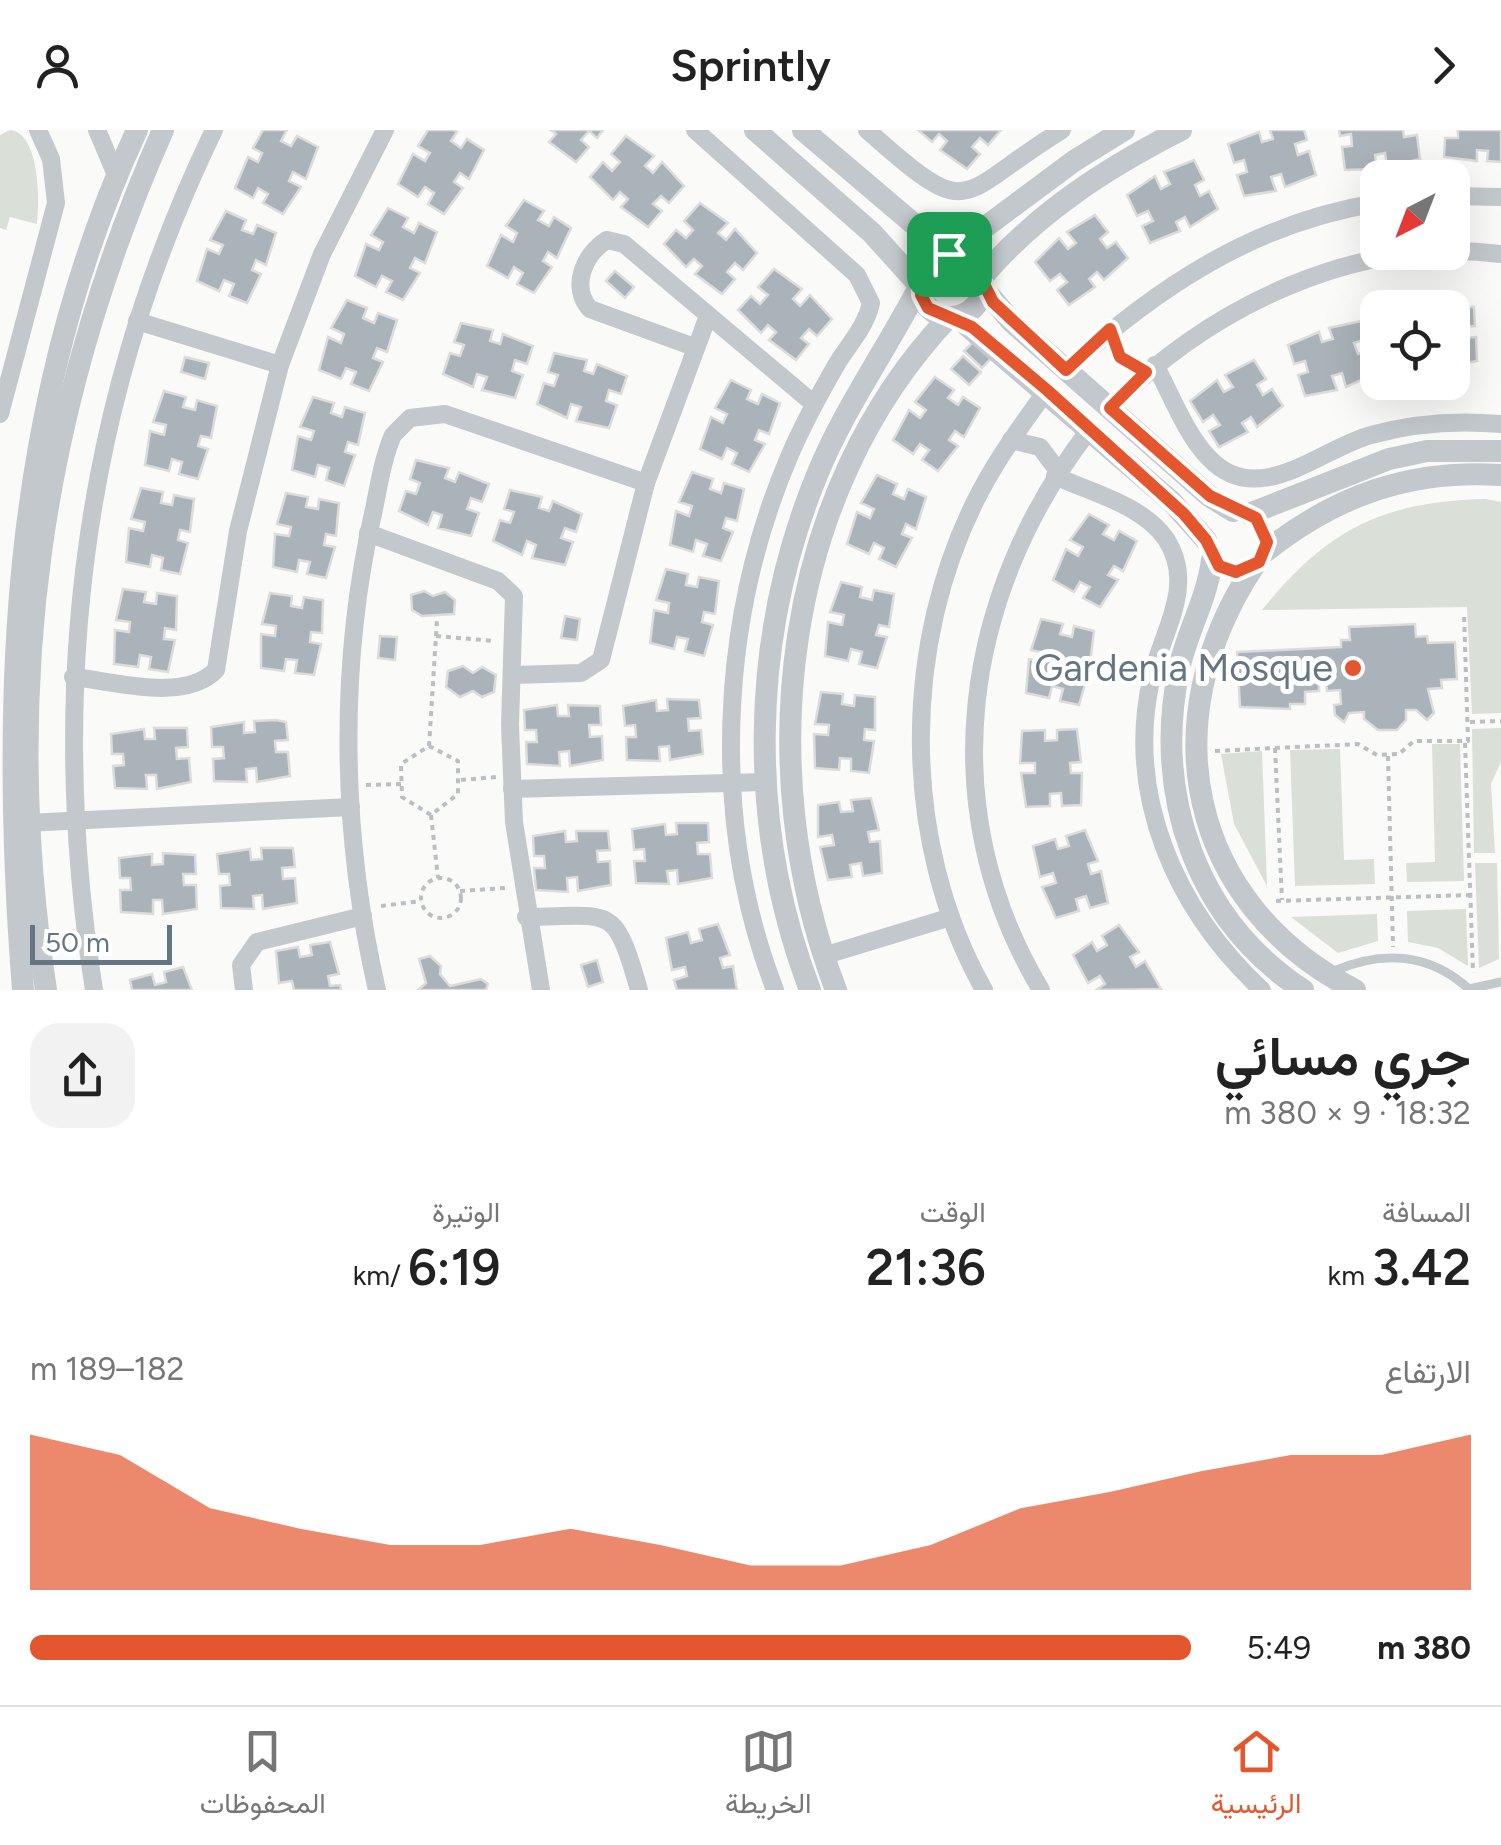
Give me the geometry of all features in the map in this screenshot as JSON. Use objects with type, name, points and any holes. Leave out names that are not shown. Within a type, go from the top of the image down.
[{"type":"street","points":[[0,414],[56,203],[51,159],[38,130]]},
{"type":"street","points":[[97,130],[116,175]]},
{"type":"street","points":[[23,990],[6,911],[2,744],[5,644],[20,512],[60,333],[116,175],[137,130]]},
{"type":"street","points":[[46,990],[26,823],[27,644],[51,467],[96,294],[163,130]]},
{"type":"street","points":[[94,990],[74,821],[73,678],[93,497],[137,320],[163,245],[214,130]]},
{"type":"street","points":[[73,678],[182,688],[207,680],[216,670],[238,532],[280,365],[322,254],[385,130]]},
{"type":"street","points":[[695,130],[858,275],[869,292],[868,314],[814,404],[766,521],[748,586],[737,652],[732,783],[753,919],[775,990]]},
{"type":"street","points":[[756,130],[872,233],[920,286],[928,308],[953,317],[1047,390],[1171,501],[1209,550],[1236,572],[1308,520],[1370,489],[1444,474],[1501,475]]},
{"type":"street","points":[[802,130],[905,222],[949,254],[973,262],[982,283],[1012,322],[1210,496],[1262,525],[1260,558],[1233,601],[1209,658],[1199,698],[1196,752],[1205,818],[1219,856],[1246,902],[1292,952],[1355,990]]},
{"type":"street","points":[[867,130],[920,177],[948,191],[979,188],[1049,133]]},
{"type":"street","points":[[810,990],[777,879],[765,782],[770,648],[797,531],[836,434],[920,286],[928,264],[949,254],[1074,160],[1124,130]]},
{"type":"street","points":[[836,990],[822,956],[793,822],[788,754],[801,618],[835,503],[870,425],[906,366],[953,317],[977,304],[982,283],[1018,238],[1086,184],[1181,130]]},
{"type":"street","points":[[1470,196],[1501,197]]},
{"type":"street","points":[[1066,370],[1110,329],[1202,264],[1304,220],[1360,208]]},
{"type":"street","points":[[694,347],[590,309],[580,296],[582,272],[602,243],[619,241],[814,404]]},
{"type":"street","points":[[1110,408],[1150,368],[1214,322],[1263,298],[1348,266],[1421,254],[1501,254]]},
{"type":"street","points":[[512,675],[581,673],[602,660],[646,483],[708,316]]},
{"type":"street","points":[[137,320],[280,365]]},
{"type":"street","points":[[1110,329],[1120,357],[1150,368],[1210,460],[1244,478],[1282,476],[1332,450],[1402,428],[1438,422],[1501,424]]},
{"type":"street","points":[[984,990],[952,917],[934,858],[924,796],[921,734],[925,671],[936,610],[954,550],[979,493],[1010,440],[1047,390]]},
{"type":"street","points":[[377,990],[362,912],[351,807],[352,659],[368,533],[393,435],[421,414],[445,414],[646,483]]},
{"type":"street","points":[[1041,990],[998,897],[980,826],[974,753],[978,680],[993,608],[1019,540],[1056,473],[1090,429]]},
{"type":"street","points":[[1010,440],[1040,446],[1056,473],[1149,521],[1165,538],[1175,558],[1180,581],[1177,604],[1152,677],[1146,716],[1149,793],[1157,830],[1188,902],[1208,934],[1262,990]]},
{"type":"street","points":[[1303,990],[1246,942],[1215,903],[1192,858],[1176,811],[1169,762],[1170,712],[1180,663],[1206,596],[1211,524],[1390,459],[1465,449],[1501,451]]},
{"type":"street","points":[[368,533],[508,587],[517,606],[511,782],[521,887],[542,990]]},
{"type":"street","points":[[511,782],[765,782]]},
{"type":"street","points":[[26,823],[351,807]]},
{"type":"street","points":[[244,990],[242,965],[258,942],[362,912]]},
{"type":"street","points":[[526,918],[588,916],[610,922],[625,938],[639,990]]},
{"type":"street","points":[[822,956],[952,917]]},
{"type":"lane","points":[[1326,975],[1353,963],[1393,956],[1426,962],[1471,989],[1501,982]]},
{"type":"path","points":[[1196,752],[1358,744],[1378,755],[1401,753],[1416,741],[1465,742],[1470,737],[1470,722],[1464,613]]},
{"type":"path","points":[[428,746],[437,620]]},
{"type":"path","points":[[436,636],[514,643]]},
{"type":"path","points":[[1470,722],[1501,721]]},
{"type":"path","points":[[1465,742],[1471,989]]},
{"type":"path","points":[[428,746],[458,761],[461,780],[458,794],[431,816]]},
{"type":"path","points":[[428,746],[401,764],[402,797],[431,816]]},
{"type":"path","points":[[1275,748],[1282,900]]},
{"type":"path","points":[[1388,754],[1393,956]]},
{"type":"path","points":[[461,780],[511,782]]},
{"type":"path","points":[[350,786],[402,784]]},
{"type":"path","points":[[431,816],[438,878]]},
{"type":"path","points":[[438,878],[453,882],[460,891],[457,910],[444,918],[429,914],[421,900],[425,886],[438,878]]},
{"type":"path","points":[[460,891],[521,887]]},
{"type":"path","points":[[1246,902],[1470,895]]},
{"type":"path","points":[[362,912],[421,900]]},
{"type":"shaded area","points":[[10,130],[20,134],[33,155],[38,214],[37,224],[10,217],[6,230],[0,228],[0,135]]},
{"type":"shaded area","points":[[1486,499],[1501,502],[1501,713],[1472,714],[1467,607],[1262,610],[1310,559],[1359,525],[1417,506]]},
{"type":"shaded area","points":[[1501,728],[1501,762],[1491,784],[1495,853],[1474,853],[1472,729]]},
{"type":"shaded area","points":[[1432,744],[1460,744],[1464,881],[1407,882],[1406,863],[1435,862]]},
{"type":"shaded area","points":[[1340,749],[1344,860],[1374,859],[1375,884],[1295,886],[1290,750]]},
{"type":"shaded area","points":[[1262,751],[1267,886],[1234,824],[1221,754]]},
{"type":"shaded area","points":[[1475,863],[1497,863],[1499,959],[1479,968]]},
{"type":"shaded area","points":[[1466,909],[1468,966],[1438,948],[1408,942],[1407,911]]},
{"type":"shaded area","points":[[1377,914],[1378,941],[1338,953],[1291,917]]},
{"type":"building","points":[[263,130],[287,130],[281,141],[291,146],[297,136],[318,147],[306,179],[293,172],[289,181],[301,187],[283,214],[263,203],[268,194],[258,188],[253,198],[235,188],[248,157],[258,162],[262,153],[253,148]]},
{"type":"building","points":[[428,130],[453,130],[457,132],[451,141],[461,148],[467,139],[484,150],[469,179],[460,173],[454,182],[463,188],[444,214],[428,204],[434,193],[425,187],[418,197],[398,184],[413,154],[425,161],[430,153],[418,146]]},
{"type":"building","points":[[551,130],[603,130],[597,138],[589,131],[581,140],[589,147],[576,162],[549,142],[556,134]]},
{"type":"building","points":[[918,130],[1001,130],[988,145],[980,138],[972,147],[980,154],[967,169],[940,150],[947,141],[939,134],[932,142]]},
{"type":"building","points":[[1270,130],[1304,130],[1307,140],[1295,144],[1298,155],[1309,151],[1316,175],[1285,187],[1281,174],[1271,177],[1276,191],[1244,196],[1237,175],[1247,172],[1244,160],[1234,163],[1228,144],[1259,132],[1262,142],[1273,139]]},
{"type":"building","points":[[1339,130],[1403,130],[1404,137],[1417,135],[1420,159],[1386,160],[1385,153],[1375,155],[1376,160],[1360,160],[1360,170],[1345,170],[1342,147],[1352,146],[1351,134],[1340,136]]},
{"type":"building","points":[[1458,130],[1501,130],[1501,162],[1487,161],[1488,151],[1477,150],[1477,161],[1444,157],[1445,138],[1458,138]]},
{"type":"building","points":[[626,136],[654,156],[645,166],[653,173],[662,162],[684,186],[669,203],[661,196],[653,204],[662,211],[648,227],[621,207],[628,199],[620,192],[613,200],[590,177],[603,162],[612,171],[620,162],[611,154]]},
{"type":"building","points":[[1194,160],[1204,180],[1195,185],[1200,196],[1209,191],[1218,209],[1190,227],[1185,217],[1176,222],[1180,231],[1150,243],[1142,226],[1153,221],[1148,211],[1137,216],[1127,195],[1155,176],[1161,189],[1170,184],[1164,172]]},
{"type":"building","points":[[524,200],[544,211],[538,220],[549,226],[554,217],[571,228],[557,258],[548,252],[543,261],[552,267],[534,293],[517,284],[523,273],[514,267],[508,278],[487,266],[501,235],[513,242],[517,233],[506,226]]},
{"type":"building","points":[[700,203],[728,223],[718,233],[726,240],[735,229],[757,253],[743,270],[735,263],[727,272],[735,279],[722,294],[695,274],[702,266],[694,259],[686,267],[664,244],[676,230],[686,238],[693,230],[684,221]]},
{"type":"building","points":[[388,208],[408,218],[403,227],[414,233],[419,223],[437,232],[425,263],[415,258],[410,268],[420,273],[403,300],[386,292],[392,281],[382,276],[376,287],[355,276],[366,244],[379,250],[383,242],[371,235]]},
{"type":"building","points":[[226,211],[246,220],[242,230],[253,234],[257,225],[276,233],[266,265],[256,260],[252,270],[261,274],[247,303],[229,296],[234,284],[224,280],[219,291],[197,281],[207,249],[219,254],[223,245],[210,240]]},
{"type":"building","points":[[1095,215],[1108,232],[1100,239],[1107,248],[1116,242],[1128,258],[1104,280],[1097,272],[1089,279],[1095,287],[1069,305],[1057,290],[1067,282],[1060,274],[1050,281],[1035,262],[1059,238],[1068,249],[1076,243],[1067,232]]},
{"type":"building","points":[[774,269],[802,289],[793,299],[800,306],[810,295],[832,319],[817,336],[809,329],[801,338],[809,344],[796,360],[769,340],[776,332],[768,325],[761,333],[738,310],[751,296],[760,304],[768,295],[758,287]]},
{"type":"building","points":[[615,271],[634,287],[625,298],[606,281]]},
{"type":"building","points":[[347,300],[367,308],[363,318],[374,323],[378,313],[397,320],[387,352],[377,348],[373,358],[383,362],[369,391],[351,384],[356,372],[346,368],[341,379],[319,370],[328,337],[341,343],[344,334],[331,328]]},
{"type":"building","points":[[1470,307],[1474,307],[1475,326],[1470,326]]},
{"type":"building","points":[[1360,321],[1360,341],[1354,343],[1360,353],[1360,381],[1346,387],[1342,373],[1332,376],[1337,390],[1305,396],[1298,375],[1308,372],[1305,361],[1294,364],[1288,345],[1319,332],[1322,342],[1333,339],[1329,328]]},
{"type":"building","points":[[461,323],[493,330],[490,341],[500,344],[503,334],[533,346],[527,364],[515,360],[512,371],[523,375],[515,398],[482,390],[487,377],[477,374],[473,387],[443,374],[450,353],[460,356],[464,345],[454,342]]},
{"type":"building","points":[[1470,337],[1476,337],[1477,361],[1470,362]]},
{"type":"building","points":[[976,339],[994,355],[982,368],[964,351]]},
{"type":"building","points":[[554,353],[587,360],[584,371],[593,374],[597,364],[627,376],[621,394],[609,390],[606,401],[617,405],[609,428],[576,421],[581,407],[571,404],[567,418],[537,404],[544,383],[554,386],[558,375],[548,372]]},
{"type":"building","points":[[963,356],[981,372],[969,385],[951,369]]},
{"type":"building","points":[[185,357],[209,363],[205,379],[181,372]]},
{"type":"building","points":[[1254,360],[1266,379],[1257,385],[1263,395],[1272,389],[1283,406],[1257,427],[1251,417],[1242,423],[1248,432],[1219,447],[1209,431],[1220,425],[1213,415],[1203,422],[1190,401],[1217,380],[1224,392],[1233,387],[1225,375]]},
{"type":"building","points":[[935,377],[954,390],[948,398],[958,405],[963,397],[980,408],[964,437],[955,431],[949,440],[958,446],[938,471],[922,460],[929,450],[920,444],[913,454],[893,440],[909,410],[920,418],[926,410],[915,402]]},
{"type":"building","points":[[731,380],[751,390],[747,399],[758,404],[762,394],[780,403],[769,434],[759,430],[755,440],[765,444],[749,472],[732,464],[737,453],[727,448],[722,459],[700,449],[711,417],[723,423],[727,414],[715,408]]},
{"type":"building","points":[[164,391],[186,397],[183,407],[195,410],[197,400],[217,406],[211,438],[201,436],[198,446],[208,449],[198,479],[179,474],[182,462],[172,459],[169,471],[145,465],[150,431],[164,435],[166,425],[153,422]]},
{"type":"building","points":[[313,397],[334,403],[331,413],[342,417],[345,407],[365,413],[358,445],[348,442],[345,452],[355,455],[344,486],[326,480],[329,468],[318,465],[315,477],[292,470],[298,436],[311,440],[314,431],[300,427]]},
{"type":"building","points":[[416,460],[449,468],[445,478],[455,482],[459,472],[489,484],[482,502],[471,498],[467,509],[479,513],[471,536],[438,528],[442,515],[433,512],[428,525],[399,511],[406,491],[416,494],[420,483],[410,479]]},
{"type":"building","points":[[692,472],[713,479],[710,489],[721,493],[724,483],[744,489],[737,521],[726,518],[723,528],[733,532],[721,561],[703,556],[707,544],[696,540],[693,552],[670,545],[676,511],[689,516],[692,506],[679,502]]},
{"type":"building","points":[[877,475],[897,484],[893,494],[904,499],[908,489],[926,497],[916,529],[906,524],[902,534],[912,538],[896,567],[879,559],[884,548],[874,543],[869,554],[847,544],[857,512],[870,518],[874,509],[861,503]]},
{"type":"building","points":[[141,488],[163,492],[161,503],[172,505],[174,495],[194,499],[190,532],[180,530],[178,540],[188,543],[180,574],[161,570],[163,558],[152,555],[150,567],[126,562],[129,528],[143,531],[145,522],[131,519]]},
{"type":"building","points":[[510,490],[542,497],[539,508],[549,511],[553,501],[582,514],[576,532],[565,528],[561,538],[573,542],[565,565],[532,558],[536,545],[527,541],[522,555],[493,541],[500,520],[510,523],[514,512],[504,509]]},
{"type":"building","points":[[286,493],[308,497],[306,507],[318,509],[319,499],[339,503],[336,536],[326,534],[324,545],[335,547],[326,578],[307,574],[310,562],[299,560],[297,572],[273,567],[275,534],[289,536],[291,527],[277,524]]},
{"type":"building","points":[[1089,514],[1109,525],[1103,534],[1114,540],[1119,531],[1137,541],[1123,571],[1114,566],[1108,575],[1118,580],[1100,607],[1083,598],[1090,587],[1080,582],[1074,592],[1053,580],[1066,549],[1078,556],[1083,547],[1070,540]]},
{"type":"building","points":[[666,569],[688,574],[686,585],[697,587],[699,577],[719,581],[715,614],[704,612],[702,622],[713,625],[704,656],[685,651],[688,639],[677,637],[674,649],[650,643],[654,610],[668,613],[669,603],[656,600]]},
{"type":"building","points":[[841,582],[862,587],[860,597],[872,600],[874,590],[894,594],[889,627],[879,625],[876,635],[887,637],[877,668],[859,664],[862,652],[851,649],[848,661],[825,656],[828,622],[842,625],[844,615],[830,612]]},
{"type":"building","points":[[123,589],[146,592],[144,602],[156,604],[157,593],[177,596],[176,630],[165,628],[164,639],[175,640],[168,672],[149,669],[151,657],[140,655],[138,667],[114,664],[115,630],[129,632],[130,622],[116,620]]},
{"type":"building","points":[[424,591],[433,596],[445,592],[455,600],[454,614],[422,616],[412,610],[411,595]]},
{"type":"building","points":[[270,593],[292,596],[291,606],[302,608],[304,597],[323,600],[322,633],[311,632],[310,642],[321,644],[314,675],[295,673],[297,660],[286,659],[284,671],[261,668],[261,634],[275,636],[276,626],[262,624]]},
{"type":"building","points":[[565,616],[580,619],[577,640],[561,638]]},
{"type":"building","points":[[1041,619],[1063,624],[1060,634],[1072,637],[1074,626],[1094,631],[1090,664],[1079,661],[1077,672],[1088,674],[1079,705],[1060,701],[1063,689],[1052,686],[1049,698],[1026,693],[1029,659],[1043,662],[1044,653],[1031,650]]},
{"type":"building","points":[[1415,624],[1416,637],[1427,636],[1428,643],[1455,642],[1457,679],[1441,680],[1442,688],[1428,689],[1434,713],[1427,720],[1416,710],[1406,710],[1406,720],[1397,730],[1378,730],[1364,719],[1364,712],[1349,713],[1344,722],[1335,715],[1334,705],[1341,704],[1340,690],[1327,691],[1326,682],[1319,682],[1319,691],[1305,692],[1305,704],[1290,704],[1290,709],[1240,707],[1237,652],[1341,647],[1341,640],[1350,640],[1349,627]]},
{"type":"building","points":[[380,636],[397,637],[395,660],[378,658]]},
{"type":"building","points":[[463,666],[473,673],[482,667],[496,675],[494,692],[482,697],[473,691],[460,697],[446,687],[448,671]]},
{"type":"building","points":[[821,692],[843,694],[842,704],[854,706],[855,695],[875,697],[875,730],[865,729],[864,740],[874,741],[869,773],[851,771],[851,759],[840,758],[839,770],[815,768],[814,734],[828,735],[829,725],[815,724]]},
{"type":"building","points":[[667,699],[699,700],[701,718],[688,719],[689,731],[701,730],[703,754],[670,760],[669,746],[659,747],[660,761],[627,760],[626,737],[636,737],[635,725],[625,726],[623,706],[656,700],[657,711],[668,710]]},
{"type":"building","points":[[557,705],[558,716],[569,716],[568,705],[600,706],[601,725],[589,725],[590,737],[602,736],[603,760],[570,766],[569,751],[559,752],[560,766],[527,764],[526,742],[537,742],[536,730],[525,730],[524,710]]},
{"type":"building","points":[[254,721],[286,722],[288,740],[275,741],[276,752],[288,752],[290,776],[257,782],[256,768],[246,769],[247,782],[214,781],[213,759],[224,758],[223,747],[212,747],[211,727],[244,722],[244,733],[255,732]]},
{"type":"building","points":[[154,728],[187,728],[188,747],[176,748],[177,759],[189,758],[191,782],[157,789],[156,775],[146,775],[147,789],[115,788],[113,766],[124,765],[123,754],[112,754],[111,734],[144,729],[145,739],[155,739]]},
{"type":"building","points":[[1077,729],[1081,762],[1070,763],[1071,773],[1082,773],[1081,805],[1062,806],[1061,793],[1050,794],[1050,806],[1026,807],[1021,773],[1035,773],[1035,763],[1020,763],[1022,731],[1045,730],[1045,741],[1057,740],[1057,730]]},
{"type":"building","points":[[871,798],[879,830],[868,832],[870,842],[880,841],[882,873],[863,876],[861,863],[850,865],[852,877],[828,880],[820,847],[834,845],[832,835],[818,837],[818,805],[839,802],[841,812],[853,811],[851,800]]},
{"type":"building","points":[[676,823],[708,823],[709,842],[697,843],[698,854],[710,854],[712,878],[678,884],[677,870],[667,871],[669,884],[636,883],[634,861],[645,861],[644,849],[634,850],[632,829],[665,824],[666,835],[677,834]]},
{"type":"building","points":[[1085,830],[1098,861],[1088,864],[1091,874],[1101,871],[1108,903],[1090,908],[1086,896],[1076,899],[1079,911],[1056,918],[1042,887],[1056,883],[1053,873],[1040,877],[1033,846],[1055,839],[1058,849],[1069,846],[1066,836]]},
{"type":"building","points":[[565,831],[566,842],[577,841],[576,831],[608,831],[610,850],[597,851],[598,862],[610,861],[611,885],[578,891],[577,877],[567,878],[568,892],[536,890],[534,868],[545,868],[544,856],[534,856],[533,836]]},
{"type":"building","points":[[261,848],[293,848],[295,867],[282,868],[283,879],[295,878],[297,903],[263,909],[262,895],[253,896],[254,909],[221,908],[220,886],[230,885],[229,874],[219,874],[217,854],[250,849],[251,860],[262,859]]},
{"type":"building","points":[[163,853],[195,855],[196,874],[183,874],[184,885],[196,885],[197,909],[163,914],[162,900],[153,900],[153,914],[121,912],[120,890],[131,890],[130,878],[120,878],[119,858],[152,854],[152,865],[163,864]]},
{"type":"building","points":[[718,924],[730,955],[720,958],[723,968],[733,966],[737,990],[677,990],[674,980],[687,976],[685,967],[672,970],[666,938],[688,932],[691,943],[702,940],[699,929]]},
{"type":"building","points":[[1119,925],[1139,952],[1130,957],[1136,967],[1145,961],[1161,989],[1096,990],[1105,984],[1100,976],[1088,983],[1073,955],[1092,942],[1097,951],[1107,945],[1102,936]]},
{"type":"building","points":[[330,942],[339,974],[328,976],[330,986],[340,985],[341,990],[294,990],[292,981],[279,983],[276,951],[298,947],[300,957],[312,955],[310,945]]},
{"type":"building","points":[[430,956],[441,966],[440,974],[450,986],[481,979],[488,984],[486,990],[418,990],[426,983],[419,959]]},
{"type":"building","points":[[597,960],[603,982],[588,987],[581,965]]},
{"type":"building","points":[[183,967],[192,990],[132,990],[130,980],[152,974],[155,985],[166,982],[164,972]]},
{"type":"place","name":"Gardenia Mosque","points":[[1353,668]]},
{"type":"route","points":[[949,254],[973,262],[982,278],[982,288],[993,302],[1066,370],[1110,329],[1120,357],[1136,370],[1146,372],[1110,408],[1210,496],[1233,511],[1256,518],[1267,542],[1259,562],[1236,572],[1219,566],[1209,554],[1206,540],[1184,514],[1047,390],[972,327],[956,316],[928,308],[921,295],[920,277],[934,258],[949,254]]}]
